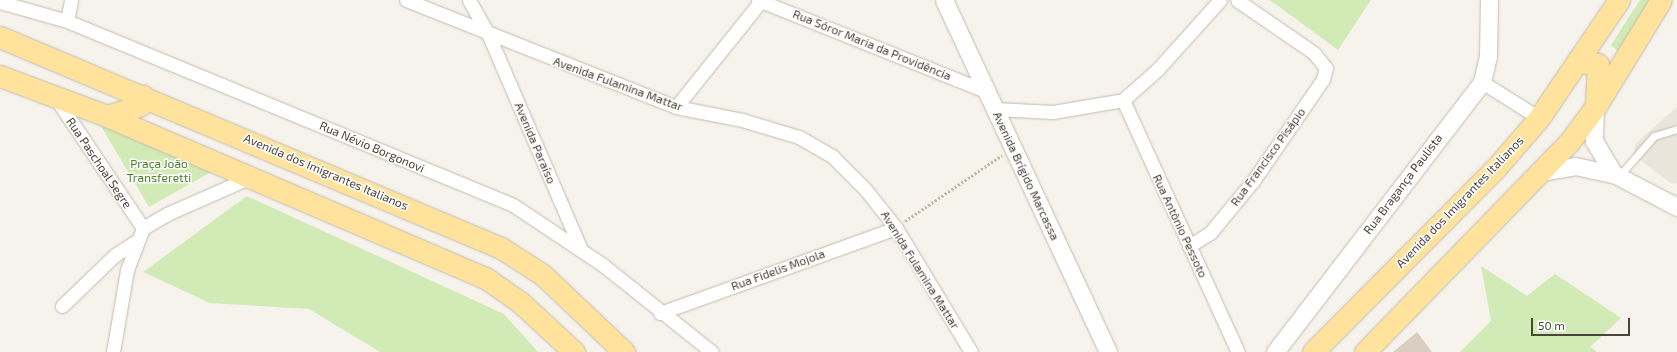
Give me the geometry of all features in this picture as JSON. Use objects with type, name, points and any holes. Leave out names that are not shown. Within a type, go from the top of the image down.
[{"type":"main road","name":"Avenida dos Imigrantes Italianos","points":[[1313,352],[1494,170],[1539,118],[1579,62],[1619,0]]},
{"type":"main road","points":[[1365,352],[1542,172],[1596,106],[1661,0]]},
{"type":"main road","name":"Avenida dos Imigrantes Italianos","points":[[0,37],[144,96],[501,248],[543,275],[624,352]]},
{"type":"main road","points":[[1579,62],[1595,62],[1599,67],[1596,106]]},
{"type":"main road","points":[[55,97],[67,76],[87,72]]},
{"type":"main road","points":[[0,76],[107,116],[487,279],[520,302],[568,349]]},
{"type":"main road","points":[[107,116],[140,105],[144,96]]},
{"type":"street","points":[[67,21],[71,0]]},
{"type":"street","name":"Avenida Fulamina Mattar","points":[[406,0],[489,36],[676,107],[742,120],[799,137],[833,157],[865,189],[896,228],[971,352]]},
{"type":"street","name":"Avenida Paraíso","points":[[469,0],[489,36],[581,250]]},
{"type":"street","name":"Avenida Brígido Marcassa","points":[[944,0],[986,91],[1014,147],[1108,352]]},
{"type":"street","points":[[995,109],[1053,112],[1123,100],[1157,70],[1220,0]]},
{"type":"street","name":"Rua Francisco Pisápio","points":[[1189,246],[1210,233],[1253,181],[1323,80],[1326,68],[1322,59],[1237,0]]},
{"type":"street","name":"Rua Bragança Paulista","points":[[1275,352],[1482,82],[1488,57],[1489,0]]},
{"type":"street","points":[[676,107],[760,1]]},
{"type":"street","name":"Rua Sóror Maria da Providência","points":[[760,1],[986,91]]},
{"type":"street","name":"Rua Névio Borgonovi","points":[[0,2],[67,21],[513,205],[581,250],[712,352]]},
{"type":"street","points":[[1482,82],[1539,118]]},
{"type":"street","name":"Rua Paschoal Segre","points":[[55,97],[143,228]]},
{"type":"street","name":"Rua Antônio Pessoto","points":[[1123,100],[1238,352]]},
{"type":"street","points":[[1596,106],[1594,141],[1616,176]]},
{"type":"street","points":[[1542,172],[1575,166],[1616,176],[1677,207]]},
{"type":"street","points":[[113,352],[135,242],[143,228],[251,177]]},
{"type":"street","name":"Rua Fidelis Mojola","points":[[660,313],[896,228]]},
{"type":"street","points":[[62,306],[115,255],[135,242]]},
{"type":"lane","points":[[1616,176],[1631,158],[1654,136],[1677,129]]},
{"type":"path","points":[[896,228],[1014,147]]},
{"type":"shaded area","points":[[1677,107],[1677,183],[1672,184],[1633,155],[1636,143]]},
{"type":"green space","points":[[1270,0],[1371,0],[1338,50]]},
{"type":"green space","points":[[1640,0],[1651,0],[1619,52],[1611,45]]},
{"type":"green space","name":"Praça João Transferetti","points":[[95,116],[220,167],[149,207]]},
{"type":"green space","points":[[247,196],[504,314],[538,352],[380,352],[309,309],[210,303],[143,272]]},
{"type":"green space","points":[[1481,266],[1527,296],[1555,274],[1621,318],[1590,347],[1597,352],[1460,352],[1491,321]]},
{"type":"building","points":[[1417,332],[1432,352],[1393,352]]}]
